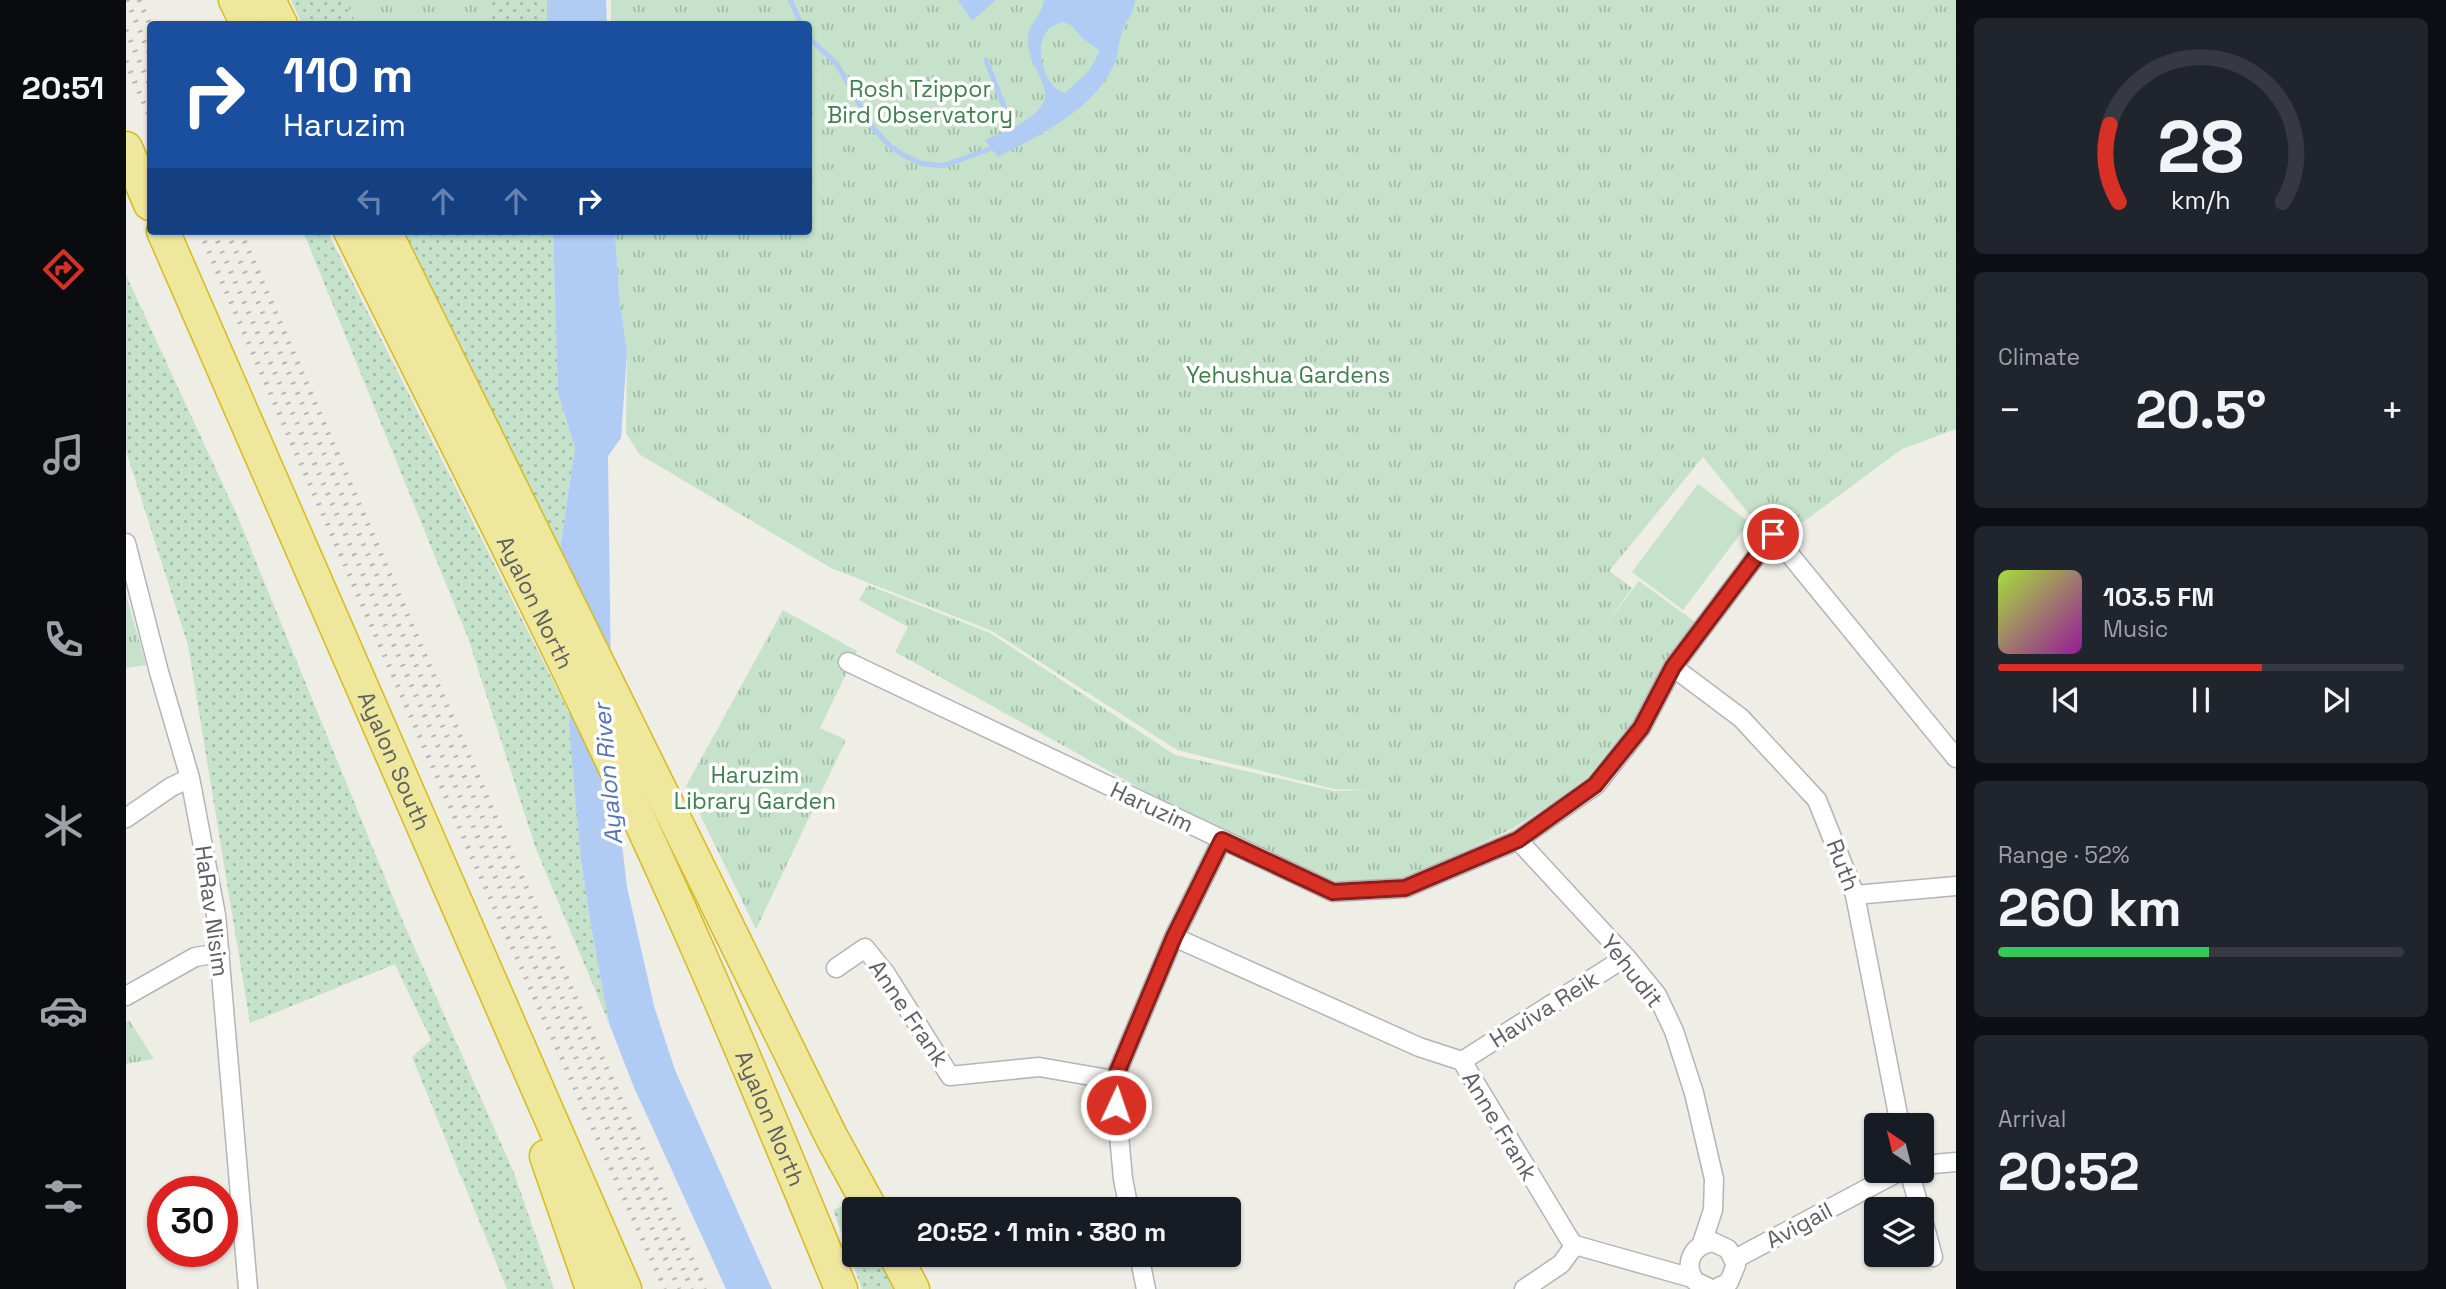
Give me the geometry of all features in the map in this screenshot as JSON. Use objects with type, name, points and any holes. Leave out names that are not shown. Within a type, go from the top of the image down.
[{"type":"highway","points":[[235,0],[246,21]]},
{"type":"highway","points":[[261,0],[271,21]]},
{"type":"highway","points":[[270,0],[280,21]]},
{"type":"highway","points":[[126,148],[147,197]]},
{"type":"highway","name":"Ayalon South","points":[[165,235],[625,1289]]},
{"type":"highway","name":"Ayalon North","points":[[352,235],[553,639],[658,862],[775,1128],[841,1289]]},
{"type":"highway","points":[[363,235],[433,399]]},
{"type":"highway","points":[[387,235],[831,1136],[864,1197]]},
{"type":"highway","points":[[463,920],[593,1289]]},
{"type":"highway","points":[[901,1267],[913,1289]]},
{"type":"street","name":"Haruzim","points":[[848,662],[1333,892],[1405,888],[1518,840],[1595,785],[1641,728],[1673,667],[1773,534],[1956,758]]},
{"type":"street","name":"HaRav Nisim","points":[[126,542],[159,672],[190,778],[216,915],[248,1289]]},
{"type":"street","name":"Ruth","points":[[1673,667],[1741,718],[1817,800],[1855,895],[1898,1113]]},
{"type":"street","points":[[126,818],[171,787],[190,778]]},
{"type":"street","points":[[1127,1197],[1114,1080],[1174,937],[1222,840]]},
{"type":"street","name":"Yehudit","points":[[1518,840],[1626,957],[1657,995],[1674,1031],[1694,1093],[1714,1179],[1713,1210],[1701,1245]]},
{"type":"street","points":[[1855,895],[1956,886]]},
{"type":"street","name":"Anne Frank","points":[[1174,937],[1419,1047],[1462,1061],[1562,1229],[1575,1245]]},
{"type":"street","name":"Anne Frank","points":[[836,968],[865,948],[886,974],[950,1076],[1039,1067],[1114,1080]]},
{"type":"street","points":[[126,996],[195,957],[220,953]]},
{"type":"street","name":"Haviva Reik","points":[[1462,1061],[1626,957]]},
{"type":"street","points":[[1934,1164],[1956,1162]]},
{"type":"street","name":"Avigail","points":[[1729,1252],[1875,1183]]},
{"type":"street","name":"Yehudit","points":[[1713,1210],[1729,1252]]},
{"type":"street","points":[[1524,1289],[1561,1264],[1575,1245],[1692,1278],[1701,1286],[1715,1289],[1734,1283],[1729,1252],[1713,1242],[1701,1245],[1694,1251],[1689,1262],[1692,1278]]},
{"type":"street","points":[[1141,1267],[1146,1289]]},
{"type":"green space","points":[[291,0],[344,0],[355,21],[301,21]]},
{"type":"green space","points":[[344,0],[492,0],[492,21],[355,21]]},
{"type":"green space","points":[[492,0],[547,0],[547,21],[492,21]]},
{"type":"green space","name":"Yehushua Gardens","points":[[611,0],[1956,0],[1956,429],[1902,449],[1795,528],[1783,512],[1762,530],[1703,457],[1609,571],[1632,588],[1600,632],[1639,581],[1699,625],[1635,728],[1591,778],[1512,829],[1405,878],[1388,883],[1349,884],[1319,877],[1224,835],[895,652],[908,627],[859,600],[868,585],[990,633],[1175,755],[1334,791],[1370,790],[1334,789],[1177,750],[992,631],[831,568],[639,454],[626,433],[627,352],[619,294],[615,235],[812,235],[812,21],[611,21]]},
{"type":"green space","points":[[305,235],[329,235],[569,713],[581,860],[609,1023],[536,849],[468,638]]},
{"type":"green space","points":[[405,235],[553,235],[558,393],[575,448],[560,549]]},
{"type":"green space","points":[[126,275],[237,515],[401,917],[514,1173],[554,1289],[507,1289],[412,1057],[431,1040],[395,964],[250,1023],[188,645],[126,451]]},
{"type":"green space","points":[[1698,484],[1749,522],[1683,610],[1632,572]]},
{"type":"green space","points":[[126,595],[146,665],[126,668]]},
{"type":"green space","name":"Haruzim Library Garden","points":[[783,610],[857,651],[820,728],[846,740],[756,929],[686,786]]},
{"type":"green space","points":[[129,1020],[154,1059],[126,1064],[126,1022]]},
{"type":"green space","points":[[842,1206],[842,1235],[833,1210]]},
{"type":"green space","points":[[854,1267],[890,1267],[902,1289],[862,1289]]},
{"type":"water","points":[[547,0],[606,0],[607,21],[547,21]]},
{"type":"water","points":[[958,0],[996,0],[972,21]]},
{"type":"water","points":[[1044,0],[1135,0],[1122,31],[1113,67],[1092,97],[1063,120],[998,157],[985,140],[1023,122],[1040,108],[1045,100],[1043,84],[1028,46],[1030,29]],"holes":[[[1063,22],[1071,25],[1082,38],[1099,50],[1099,53],[1088,72],[1065,93],[1050,82],[1045,71],[1041,47],[1044,36],[1051,27]]]},
{"type":"water","name":"Ayalon River","points":[[553,235],[615,235],[619,294],[627,352],[621,438],[608,456],[611,679],[627,887],[654,1006],[675,1070],[772,1289],[726,1289],[633,1085],[609,1023],[581,860],[571,749],[560,549],[575,448],[558,393]]},
{"type":"waterway","points":[[790,0],[800,21]]},
{"type":"waterway","points":[[812,41],[837,64],[873,128],[890,146],[905,156],[920,163],[943,166],[992,148]]},
{"type":"waterway","points":[[986,60],[1013,129]]},
{"type":"railway","points":[[127,0],[147,48]]},
{"type":"railway","points":[[139,0],[148,21]]},
{"type":"railway","points":[[126,30],[147,79]]},
{"type":"railway","points":[[126,61],[147,111]]},
{"type":"railway","points":[[202,235],[477,868],[665,1289]]},
{"type":"railway","points":[[215,235],[489,863],[679,1289]]},
{"type":"railway","points":[[229,235],[500,858],[692,1289]]},
{"type":"railway","points":[[242,235],[511,853],[705,1289]]},
{"type":"route","points":[[1116,1105],[1114,1080],[1174,937],[1222,840],[1333,892],[1405,888],[1518,840],[1595,785],[1641,728],[1673,667],[1773,534]]},
{"type":"park label","name":"Rosh Tzippor Bird Observatory","points":[[920,102]]}]
